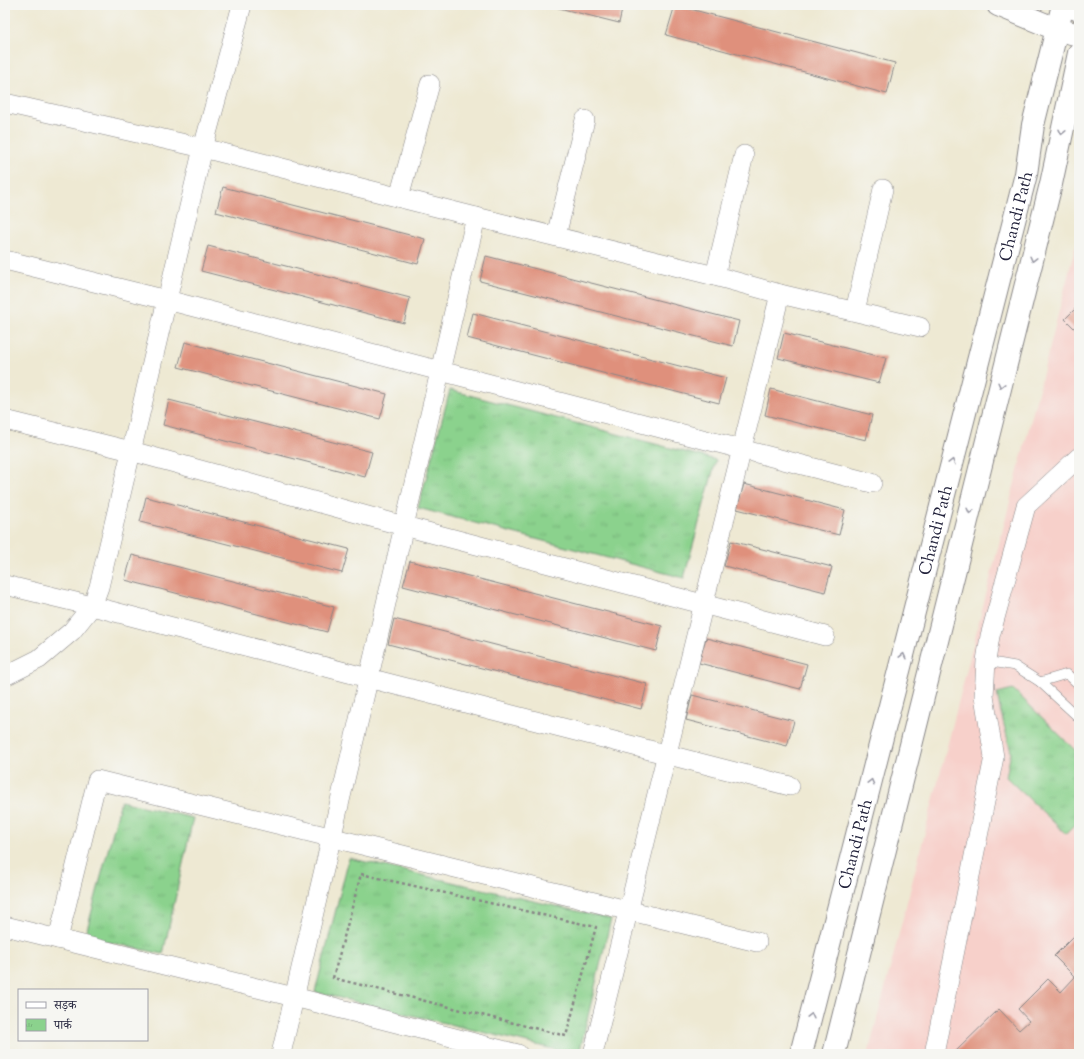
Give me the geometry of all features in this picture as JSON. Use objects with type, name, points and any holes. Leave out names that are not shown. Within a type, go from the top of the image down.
[{"type":"main road","points":[[998,5],[1056,29],[1079,35]]},
{"type":"main road","points":[[1064,5],[1079,10]]},
{"type":"main road","name":"Chandi Path","points":[[801,1054],[1026,174],[1033,125],[1056,29],[1064,5]]},
{"type":"main road","name":"Chandi Path","points":[[834,1054],[1074,100],[1079,53]]},
{"type":"street","points":[[5,676],[40,659],[72,631],[92,606],[99,587],[204,148],[242,5]]},
{"type":"street","points":[[399,197],[430,84]]},
{"type":"street","points":[[5,103],[204,148],[715,276],[780,294],[920,327]]},
{"type":"street","points":[[556,236],[585,120]]},
{"type":"street","points":[[715,276],[744,155]]},
{"type":"street","points":[[855,311],[883,189]]},
{"type":"street","points":[[281,1054],[476,217]]},
{"type":"street","points":[[5,260],[167,300],[872,482]]},
{"type":"street","points":[[593,1054],[780,294]]},
{"type":"street","points":[[5,420],[131,451],[404,526],[825,636]]},
{"type":"street","points":[[934,1054],[994,757],[984,696],[986,661],[990,636],[1026,506],[1079,457]]},
{"type":"street","points":[[5,585],[92,606],[790,786]]},
{"type":"street","points":[[58,939],[97,780],[758,942]]},
{"type":"street","points":[[5,926],[518,1054]]},
{"type":"lane","points":[[986,661],[1015,666],[1040,682],[1079,718]]},
{"type":"lane","points":[[1040,682],[1067,674],[1079,685]]},
{"type":"path","points":[[361,874],[596,927],[566,1036],[333,978],[361,874]]},
{"type":"shaded area","points":[[1079,233],[1079,1054],[868,1054]]},
{"type":"green space","points":[[450,390],[716,460],[684,578],[418,508]]},
{"type":"green space","points":[[1013,689],[1079,754],[1079,821],[1066,834],[1006,777],[1011,752],[997,693]]},
{"type":"green space","points":[[121,801],[193,818],[163,954],[85,937]]},
{"type":"green space","points":[[349,858],[611,919],[579,1054],[315,992]]},
{"type":"building","points":[[547,5],[623,5],[619,23]]},
{"type":"building","points":[[675,5],[895,63],[887,94],[666,35]]},
{"type":"building","points":[[223,187],[425,239],[418,264],[216,212]]},
{"type":"building","points":[[208,246],[410,298],[404,323],[201,271]]},
{"type":"building","points":[[486,256],[739,321],[733,346],[480,281]]},
{"type":"building","points":[[1079,305],[1079,333],[1065,319]]},
{"type":"building","points":[[473,313],[726,378],[719,403],[467,338]]},
{"type":"building","points":[[784,333],[886,358],[879,383],[778,358]]},
{"type":"building","points":[[185,342],[387,394],[380,419],[178,367]]},
{"type":"building","points":[[771,389],[872,415],[866,440],[765,415]]},
{"type":"building","points":[[169,400],[372,452],[365,477],[163,425]]},
{"type":"building","points":[[744,484],[845,510],[839,535],[737,509]]},
{"type":"building","points":[[146,497],[349,549],[342,573],[140,522]]},
{"type":"building","points":[[731,541],[832,567],[825,592],[724,566]]},
{"type":"building","points":[[132,555],[334,607],[327,632],[125,580]]},
{"type":"building","points":[[410,561],[662,626],[656,651],[403,586]]},
{"type":"building","points":[[394,619],[647,684],[641,709],[388,644]]},
{"type":"building","points":[[706,638],[807,664],[800,689],[699,663]]},
{"type":"building","points":[[692,695],[794,721],[787,746],[686,720]]},
{"type":"building","points":[[1079,931],[1079,1054],[953,1054],[999,1009],[1019,1030],[1029,1021],[1018,1009],[1048,979],[1061,992],[1075,977],[1054,956]]}]
